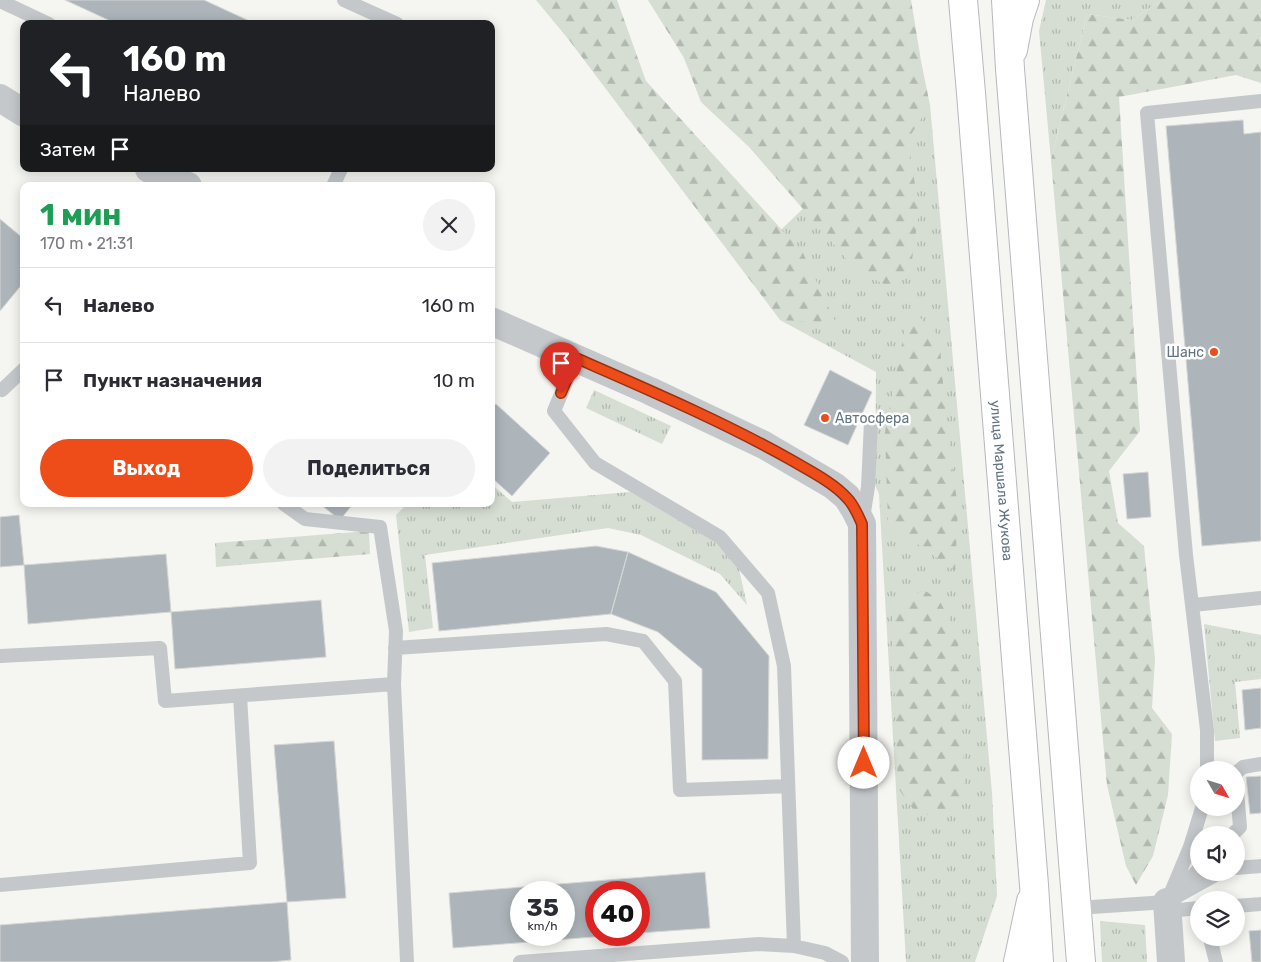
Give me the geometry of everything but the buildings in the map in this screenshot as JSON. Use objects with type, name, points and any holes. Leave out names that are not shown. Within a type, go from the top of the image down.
[{"type":"main road","name":"улица Маршала Жукова","points":[[962,0],[971,93],[1039,962]]},
{"type":"main road","points":[[1006,0],[1080,962]]},
{"type":"main road","points":[[1010,69],[1019,18],[1025,0]]},
{"type":"main road","points":[[1018,962],[1034,885]]},
{"type":"street","points":[[0,98],[20,110]]},
{"type":"street","points":[[150,172],[177,182]]},
{"type":"street","points":[[495,323],[650,391],[764,445],[834,486],[847,497],[855,510],[862,524],[865,962]]},
{"type":"street","points":[[1168,906],[1171,962]]},
{"type":"lane","points":[[344,0],[388,20]]},
{"type":"lane","points":[[0,1],[40,20]]},
{"type":"lane","points":[[1207,761],[1207,730],[1186,555],[1147,113],[1261,101]]},
{"type":"lane","points":[[576,358],[554,411],[595,463],[720,537],[768,593],[784,666],[794,946]]},
{"type":"lane","points":[[0,389],[2,390],[20,373]]},
{"type":"lane","points":[[862,524],[868,487],[872,422]]},
{"type":"lane","points":[[288,507],[305,520],[380,527],[396,630],[394,684],[407,962]]},
{"type":"lane","points":[[1192,606],[1261,598]]},
{"type":"lane","points":[[396,648],[606,634],[643,641],[675,681],[680,790],[788,786]]},
{"type":"lane","points":[[0,656],[160,648],[165,701],[394,684]]},
{"type":"lane","points":[[0,885],[250,863],[240,696]]},
{"type":"lane","points":[[1245,767],[1261,764]]},
{"type":"lane","points":[[1168,906],[1200,816]]},
{"type":"lane","points":[[1245,867],[1261,866]]},
{"type":"lane","points":[[1168,906],[1190,880]]},
{"type":"lane","points":[[1168,906],[1207,881]]},
{"type":"lane","points":[[1245,905],[1261,904]]},
{"type":"lane","points":[[1077,908],[1168,906],[1190,907]]},
{"type":"lane","points":[[520,962],[759,944],[794,946],[824,953],[842,962]]},
{"type":"lane","points":[[1212,946],[1216,962]]},
{"type":"green space","points":[[536,0],[617,0],[646,81],[803,253],[836,323],[780,320],[569,40]]},
{"type":"green space","points":[[648,0],[911,0],[930,105],[908,139],[919,211],[911,267],[893,288],[858,272],[749,147],[701,102],[684,58]]},
{"type":"green space","points":[[1046,0],[1162,0],[1132,20],[1087,14],[1051,160],[1039,31]]},
{"type":"green space","points":[[1162,0],[1261,0],[1261,83],[1236,75],[1119,97],[1140,431],[1109,471],[1118,523],[1144,546],[1155,659],[1152,708],[1172,734],[1168,795],[1153,856],[1136,885],[1126,866],[1107,785],[1051,160],[1087,14],[1132,20]]},
{"type":"green space","points":[[897,101],[930,105],[992,793],[997,896],[975,962],[906,962],[879,494],[875,485],[876,372],[780,320],[767,243],[852,162]]},
{"type":"green space","points":[[909,307],[939,336],[947,431],[958,508],[955,571],[888,523],[885,432]]},
{"type":"green space","points":[[594,390],[671,426],[662,444],[586,408]]},
{"type":"green space","points":[[495,487],[512,502],[630,492],[714,541],[739,569],[747,605],[720,574],[641,535],[608,528],[425,555],[433,628],[409,632],[396,515],[404,507],[495,507]]},
{"type":"green space","points":[[369,531],[370,554],[216,567],[215,543]]},
{"type":"green space","points":[[924,590],[939,600],[949,618],[958,642],[965,789],[957,810],[937,816],[916,813],[898,788],[892,609],[905,598]]},
{"type":"green space","points":[[1204,624],[1261,635],[1261,679],[1235,682],[1240,738],[1215,741]]},
{"type":"green space","points":[[1100,921],[1145,925],[1147,962],[1102,962]]},
{"type":"place","name":"Шанс","points":[[1214,352]]},
{"type":"place","name":"Автосфера","points":[[825,418]]},
{"type":"route","points":[[561,393],[576,358],[764,445],[834,486],[847,497],[862,524],[864,763]]}]
